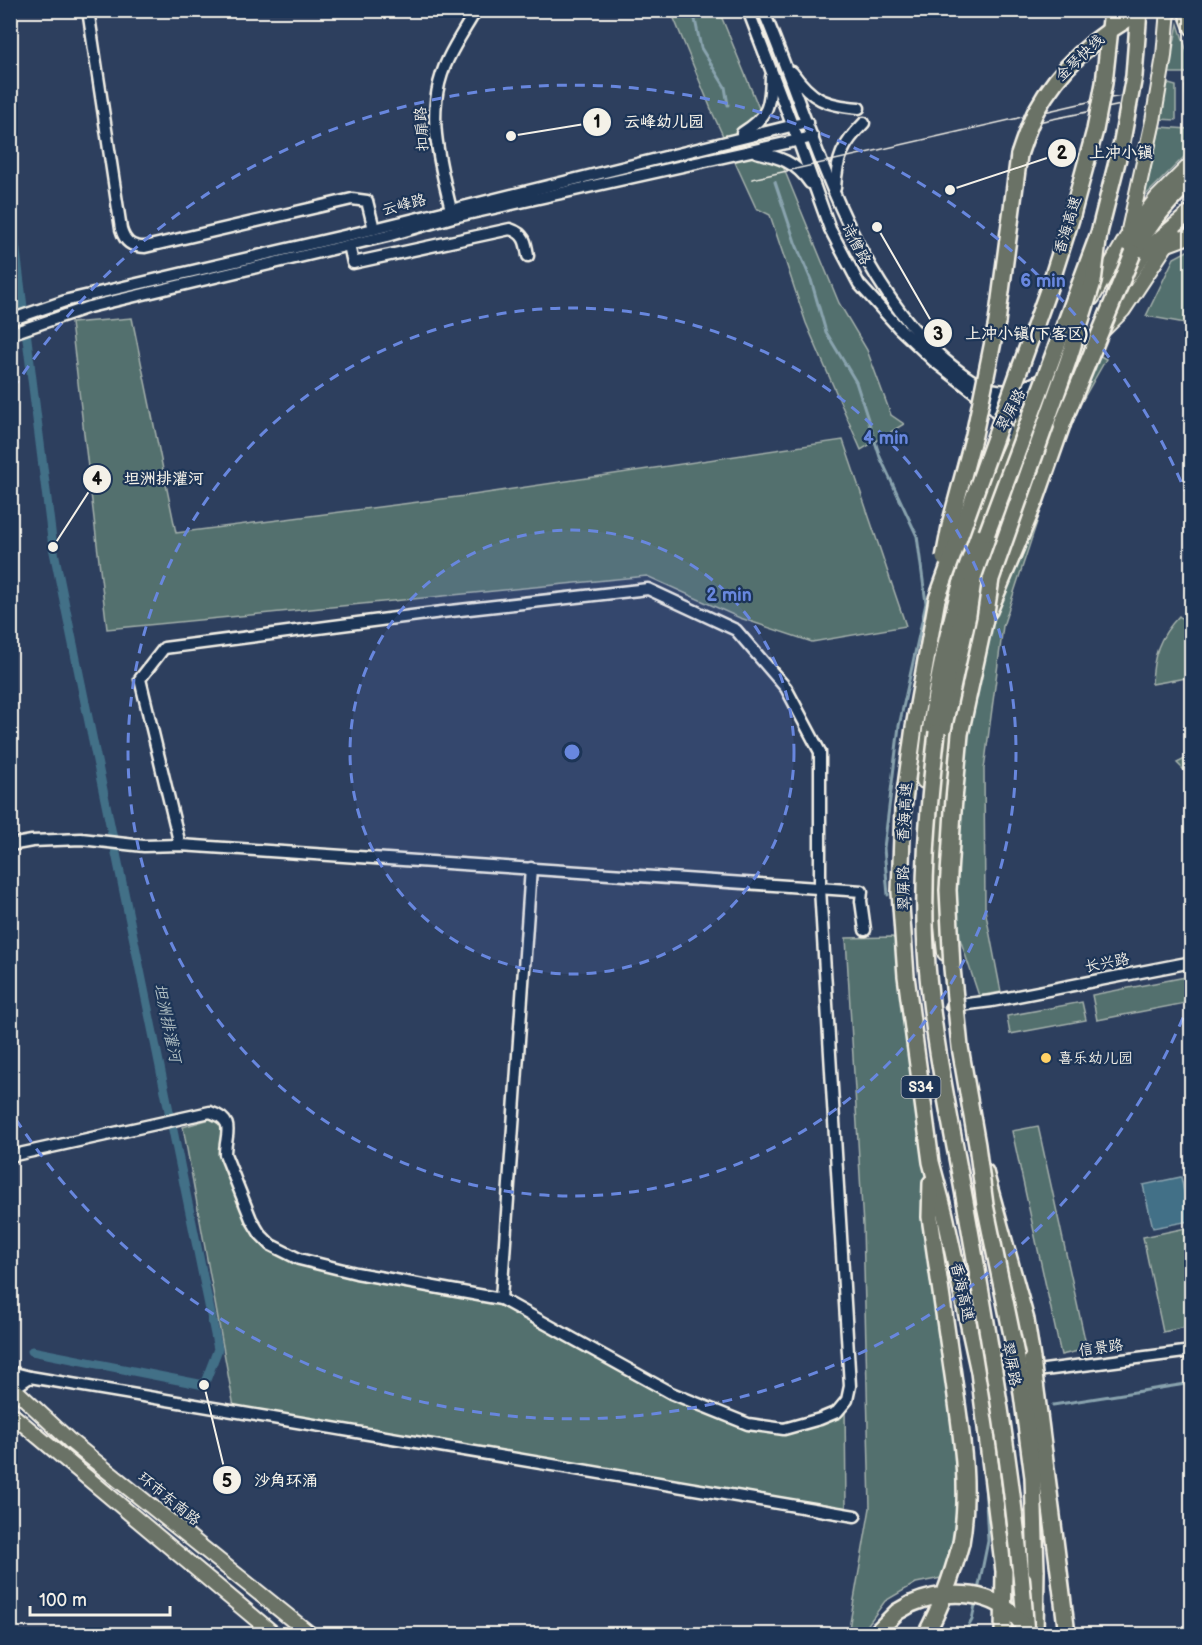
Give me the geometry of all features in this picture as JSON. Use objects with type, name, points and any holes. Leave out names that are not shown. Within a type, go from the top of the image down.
[{"type":"highway","name":"香海高速","points":[[1003,1635],[1004,1571],[979,1372],[945,1215],[931,1162],[906,976],[900,892],[903,808],[914,727],[937,599],[1071,219],[1095,130],[1104,82],[1112,10]]},
{"type":"highway","name":"香海高速","points":[[1026,1635],[1022,1569],[1012,1482],[991,1347],[938,1051],[927,964],[925,891],[928,808],[937,732],[948,670],[987,533],[1099,233],[1121,146],[1134,76],[1141,10]]},
{"type":"highway","name":"金琴快线","points":[[937,599],[951,521],[974,435],[997,322],[1019,155],[1035,113],[1063,71],[1100,38],[1141,10]]},
{"type":"highway","points":[[985,620],[1036,499],[1062,425],[1133,253],[1146,230],[1175,194],[1191,180]]},
{"type":"highway","points":[[1037,1635],[1034,1477],[1018,1364],[985,1205],[978,1145],[960,1047],[952,968],[948,890],[952,811],[960,734],[992,579],[1068,361],[1092,282],[1099,233]]},
{"type":"highway","points":[[978,1145],[1026,1320],[1068,1635]]},
{"type":"highway","points":[[926,1635],[952,1576],[964,1521],[966,1487],[963,1447],[930,1216],[931,1162]]},
{"type":"highway","points":[[875,1635],[897,1612],[911,1604],[930,1596],[955,1593],[991,1600],[1014,1614],[1026,1635]]},
{"type":"main road","points":[[1127,237],[1164,56],[1168,10]]},
{"type":"main road","points":[[1185,10],[1191,28]]},
{"type":"main road","name":"翠屏路","points":[[1026,1635],[1023,1539],[998,1379],[957,1188],[930,1021],[924,965],[919,876],[922,803],[929,727],[942,661],[980,522],[1023,416],[1127,237],[1157,198],[1191,163]]},
{"type":"main road","points":[[1088,345],[1123,310],[1188,215]]},
{"type":"main road","name":"翠屏路","points":[[1037,1635],[1038,1532],[1014,1374],[956,1049],[939,900],[937,828],[946,732],[960,662],[977,596],[1000,529],[1033,446],[1088,345],[1138,262],[1160,238],[1188,215]]},
{"type":"main road","points":[[1166,245],[1191,235]]},
{"type":"main road","name":"环市东南路","points":[[11,1387],[70,1441],[310,1635]]},
{"type":"main road","points":[[10,1413],[274,1635]]},
{"type":"street","points":[[88,10],[121,229],[128,243],[145,247],[352,199],[367,201],[374,229]]},
{"type":"street","name":"扣扉路","points":[[452,213],[435,136],[435,104],[438,84],[448,58],[476,10]]},
{"type":"street","name":"诗僧路","points":[[747,10],[793,125],[830,229],[859,284],[898,327],[934,361],[991,405],[1013,441]]},
{"type":"street","name":"诗僧路","points":[[763,10],[835,192],[872,271],[897,308],[925,342],[978,385],[997,391],[1011,390],[1031,386],[1048,375]]},
{"type":"street","points":[[784,61],[801,85],[814,97],[836,106],[859,108]]},
{"type":"street","points":[[732,139],[763,118],[770,101],[771,71]]},
{"type":"street","name":"云峰路","points":[[10,334],[74,312],[350,245],[452,213],[732,139],[807,122]]},
{"type":"street","points":[[835,192],[840,154],[847,142],[864,123]]},
{"type":"street","name":"云峰路","points":[[10,320],[68,300],[374,229],[813,137]]},
{"type":"street","points":[[753,151],[775,156],[796,165],[816,190]]},
{"type":"street","points":[[350,245],[353,263],[505,229],[518,231],[524,237],[527,251]]},
{"type":"street","points":[[978,385],[1023,416],[1032,433],[1033,446]]},
{"type":"street","points":[[991,405],[999,410],[1023,416],[1043,410],[1060,396]]},
{"type":"street","points":[[10,1156],[210,1112],[219,1115],[226,1122],[230,1131],[225,1144],[225,1154],[251,1219],[271,1245],[299,1259],[356,1273],[501,1299],[671,1393],[748,1424],[784,1429],[837,1412],[846,1400],[850,1386],[820,888],[820,752],[786,688],[736,630],[648,589],[442,612],[164,648],[140,679],[180,845]]},
{"type":"street","points":[[10,845],[81,839],[144,846],[180,845],[862,891],[861,901],[866,930]]},
{"type":"street","points":[[501,1299],[531,868]]},
{"type":"street","name":"长兴路","points":[[951,1006],[1191,962]]},
{"type":"street","name":"信景路","points":[[1014,1374],[1191,1351]]},
{"type":"street","points":[[10,1372],[855,1516]]},
{"type":"street","points":[[11,1387],[30,1377]]},
{"type":"green space","points":[[671,11],[719,11],[839,303],[867,350],[891,415],[904,424],[861,450],[806,323],[770,215],[756,208],[713,114]]},
{"type":"green space","points":[[1178,24],[1191,64],[1191,73],[1168,73]]},
{"type":"green space","points":[[1165,83],[1176,86],[1176,120],[1158,119]]},
{"type":"green space","points":[[1192,84],[1191,122],[1187,118],[1185,86]]},
{"type":"green space","points":[[1160,127],[1189,129],[1191,131],[1191,150],[1144,197]]},
{"type":"green space","points":[[1191,249],[1191,324],[1146,316],[1174,258]]},
{"type":"green space","points":[[132,318],[176,533],[473,495],[843,440],[906,626],[812,642],[740,618],[647,576],[107,629],[71,323]]},
{"type":"green space","points":[[1095,353],[1106,359],[1069,424],[1003,626],[984,769],[985,909],[1001,992],[979,996],[947,900],[957,739],[1024,493]]},
{"type":"green space","points":[[1179,616],[1186,622],[1187,656],[1191,677],[1152,684],[1158,647],[1166,631]]},
{"type":"green space","points":[[1191,756],[1191,777],[1177,763]]},
{"type":"green space","points":[[892,937],[897,940],[950,1351],[962,1533],[946,1577],[916,1583],[885,1601],[861,1634],[848,1634],[870,1508],[863,1226],[846,938]]},
{"type":"green space","points":[[1191,976],[1191,1002],[1097,1020],[1092,995]]},
{"type":"green space","points":[[1082,1002],[1086,1020],[1010,1034],[1007,1016]]},
{"type":"green space","points":[[210,1119],[221,1125],[225,1131],[222,1143],[248,1219],[297,1263],[500,1304],[669,1398],[747,1428],[784,1434],[845,1405],[846,1508],[234,1407],[183,1127]]},
{"type":"green space","points":[[1038,1126],[1087,1349],[1061,1355],[1012,1131]]},
{"type":"green space","points":[[1191,1227],[1191,1326],[1163,1332],[1143,1237]]},
{"type":"water","points":[[1181,1177],[1190,1221],[1153,1228],[1143,1185]]},
{"type":"waterway","points":[[693,10],[701,48],[725,87],[728,105]]},
{"type":"waterway","points":[[775,182],[795,242],[811,280],[826,332],[856,382],[880,457],[917,536],[926,603],[899,726],[884,848],[888,895]]},
{"type":"waterway","name":"坦洲排灌河","points":[[10,203],[53,547],[218,1349],[204,1385],[32,1351]]},
{"type":"waterway","points":[[1053,1405],[1192,1383]]},
{"type":"waterway","points":[[978,1590],[988,1541],[985,1481]]},
{"type":"waterway","points":[[964,1634],[972,1620],[976,1600]]},
{"type":"tram line","points":[[752,179],[1088,102],[1139,93]]},
{"type":"tram line","points":[[1033,123],[1121,105]]},
{"type":"place","name":"云峰幼儿园","points":[[511,136]]},
{"type":"place","name":"上冲小镇","points":[[950,190]]},
{"type":"place","name":"上冲小镇(下客区)","points":[[877,227]]},
{"type":"place","name":"坦洲排灌河","points":[[53,547]]},
{"type":"place","name":"喜乐幼儿园","points":[[1046,1058]]},
{"type":"place","name":"沙角环涌","points":[[204,1385]]}]
